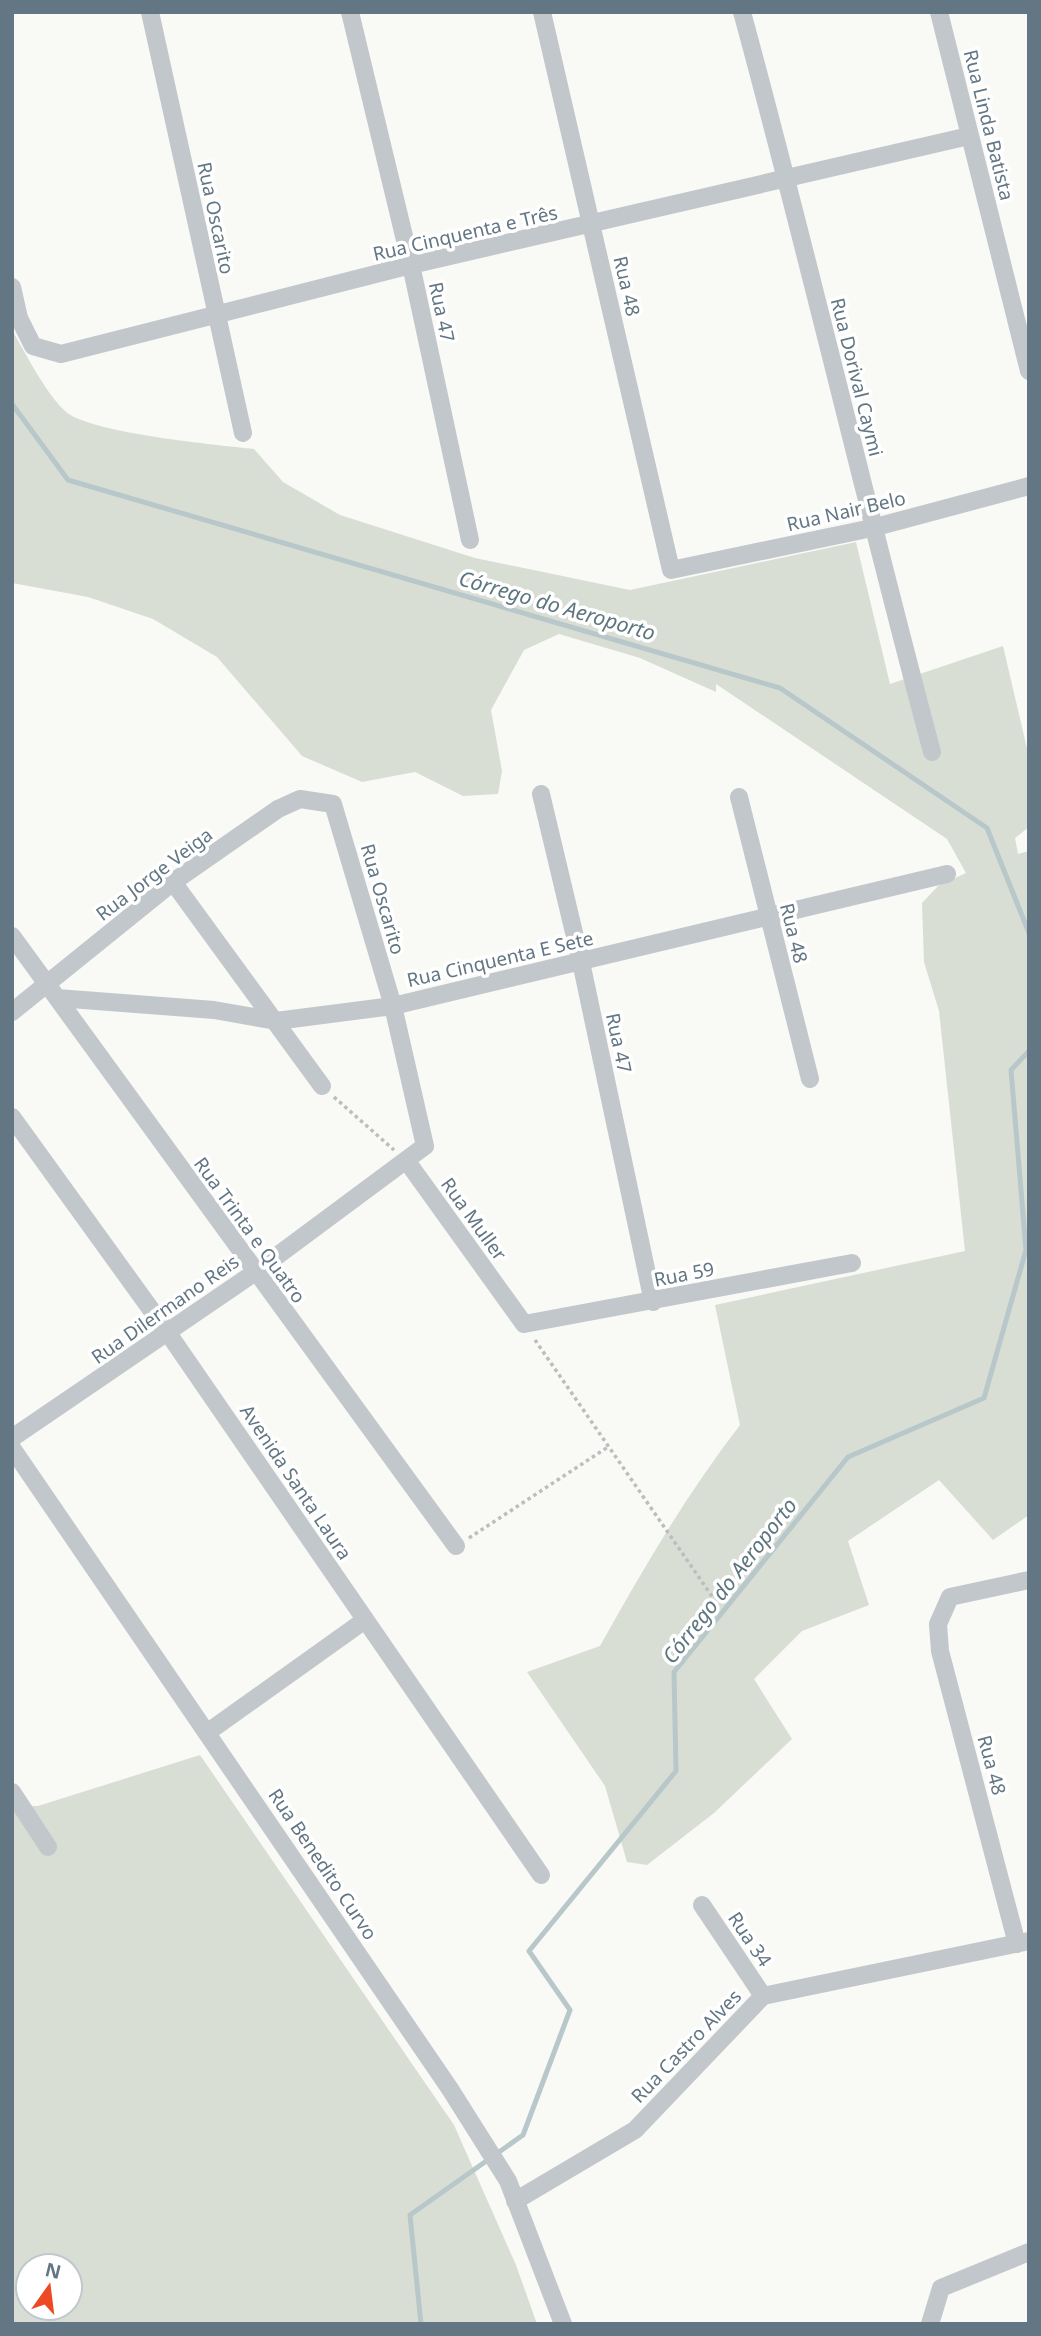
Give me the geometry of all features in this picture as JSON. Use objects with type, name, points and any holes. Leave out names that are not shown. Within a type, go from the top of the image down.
[{"type":"street","name":"Rua Oscarito","points":[[150,12],[215,316],[243,433]]},
{"type":"street","name":"Rua 47","points":[[350,12],[411,265],[470,540]]},
{"type":"street","name":"Rua 48","points":[[542,12],[671,570]]},
{"type":"street","name":"Rua Dorival Caymi","points":[[742,12],[788,179],[872,528],[932,751]]},
{"type":"street","name":"Rua Linda Batista","points":[[939,12],[1029,371]]},
{"type":"street","name":"Rua Cinquenta e Três","points":[[12,287],[19,318],[33,346],[61,354],[411,265],[592,226],[969,136]]},
{"type":"street","name":"Rua Nair Belo","points":[[671,570],[872,528],[1029,486]]},
{"type":"street","name":"Rua 47","points":[[541,794],[581,962],[653,1302]]},
{"type":"street","name":"Rua 48","points":[[738,797],[810,1079]]},
{"type":"street","name":"Rua Jorge Veiga","points":[[12,1012],[52,992],[173,882],[278,809],[300,799],[333,804]]},
{"type":"street","name":"Rua Oscarito","points":[[333,804],[393,1006],[425,1146],[406,1160]]},
{"type":"street","name":"Rua Cinquenta E Sete","points":[[52,992],[214,1010],[276,1021],[393,1006],[947,874]]},
{"type":"street","points":[[173,882],[322,1086]]},
{"type":"street","name":"Rua Trinta e Quatro","points":[[12,936],[254,1273],[456,1546]]},
{"type":"street","name":"Avenida Santa Laura","points":[[12,1117],[168,1333],[541,1875]]},
{"type":"street","name":"Rua Dilermano Reis","points":[[12,1438],[254,1273],[406,1160]]},
{"type":"street","name":"Rua Muller","points":[[406,1160],[524,1324]]},
{"type":"street","name":"Rua 59","points":[[524,1324],[852,1263]]},
{"type":"street","name":"Rua Benedito Curvo","points":[[12,1448],[208,1732],[508,2181],[564,2324]]},
{"type":"street","name":"Rua 48","points":[[1023,1942],[940,1651],[938,1624],[950,1597],[1029,1580]]},
{"type":"street","points":[[208,1732],[365,1619]]},
{"type":"street","points":[[12,1792],[48,1847]]},
{"type":"street","name":"Rua 34","points":[[702,1905],[763,1996]]},
{"type":"street","name":"Rua Castro Alves","points":[[515,2201],[635,2130],[763,1996],[1023,1942]]},
{"type":"street","points":[[930,2324],[941,2288],[1029,2252]]},
{"type":"path","points":[[322,1086],[406,1160]]},
{"type":"path","points":[[524,1324],[716,1602]]},
{"type":"path","points":[[456,1546],[608,1447]]},
{"type":"shaded area","points":[[12,330],[50,394],[65,411],[78,419],[125,432],[254,449],[283,482],[340,515],[475,558],[630,590],[856,542],[890,684],[1003,646],[1029,757],[1029,827],[1015,838],[1018,854],[1029,851],[1029,1515],[993,1540],[939,1480],[848,1541],[869,1605],[802,1631],[754,1679],[792,1739],[714,1813],[647,1865],[627,1862],[605,1786],[527,1672],[600,1646],[666,1533],[701,1478],[740,1425],[715,1305],[965,1251],[939,1011],[924,962],[922,903],[938,886],[966,873],[947,839],[716,684],[716,692],[640,658],[559,634],[524,650],[491,710],[502,771],[498,794],[463,796],[415,772],[362,782],[302,756],[217,657],[153,619],[88,597],[12,583]]},
{"type":"shaded area","points":[[200,1755],[454,2125],[516,2265],[537,2324],[12,2324],[12,1806],[38,1806]]},
{"type":"waterway","name":"Córrego do Aeroporto","points":[[12,404],[68,480],[780,688],[987,828],[1029,933]]},
{"type":"waterway","name":"Córrego do Aeroporto","points":[[421,2324],[410,2215],[523,2135],[570,2010],[529,1951],[676,1771],[674,1672],[848,1457],[984,1398],[1026,1250],[1011,1070],[1029,1051]]}]
